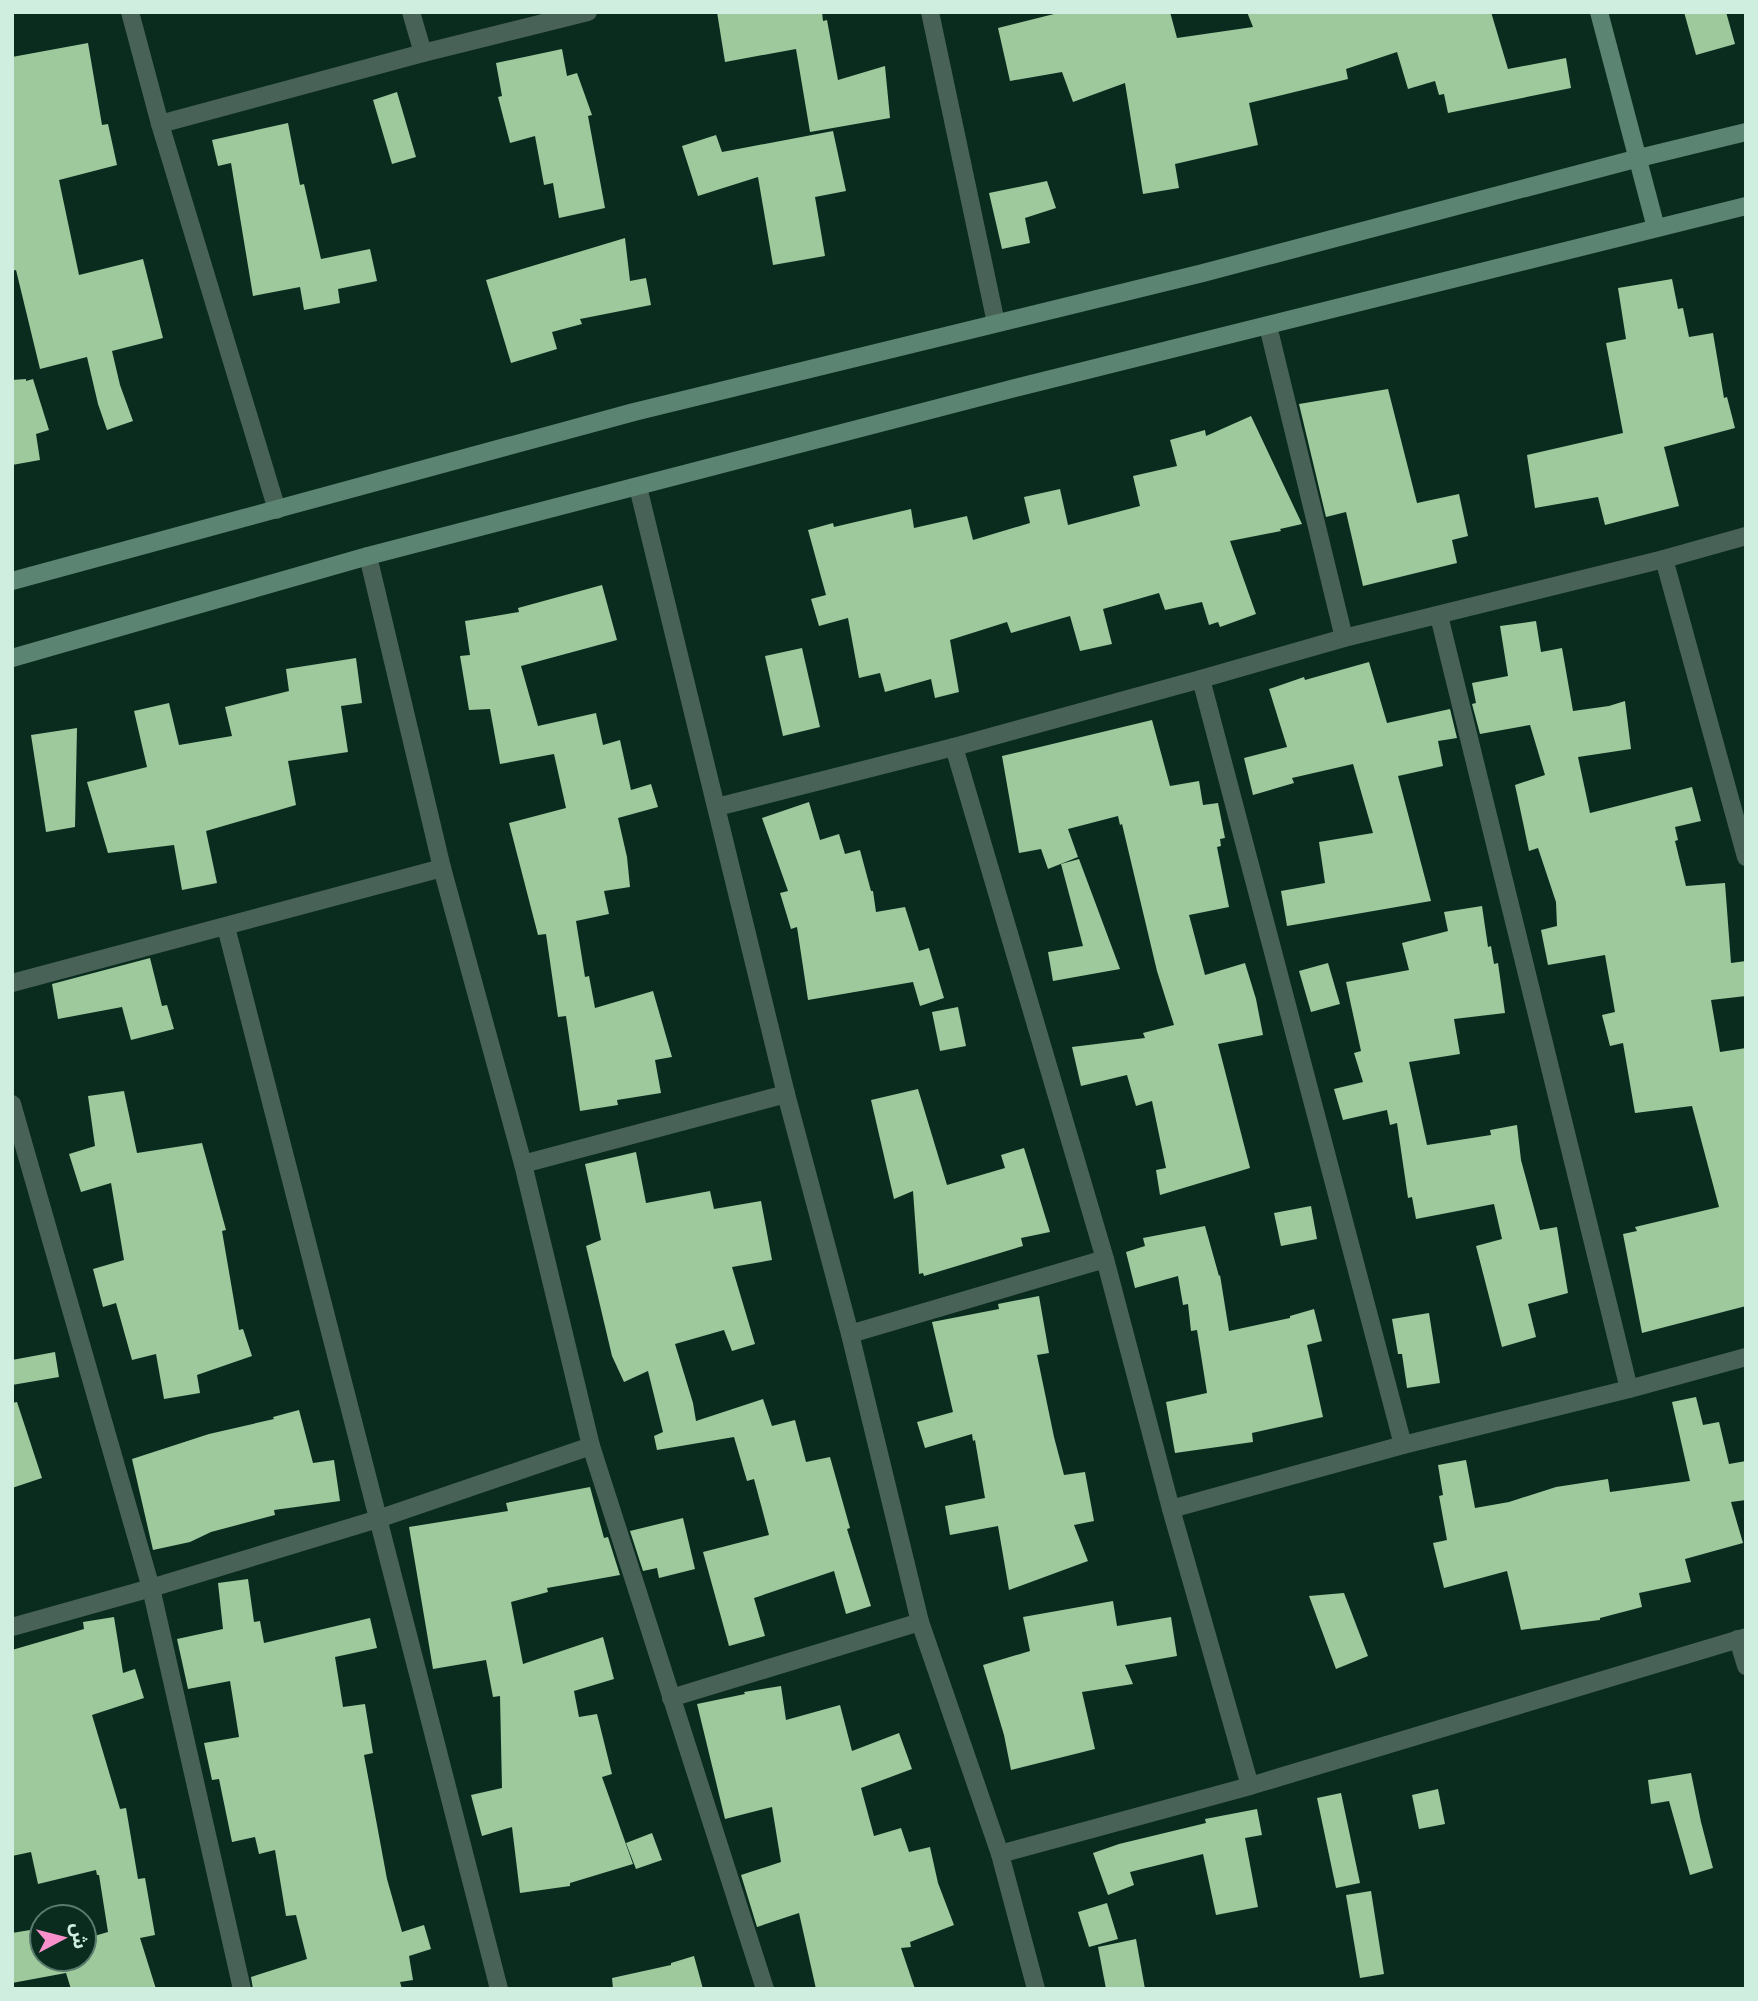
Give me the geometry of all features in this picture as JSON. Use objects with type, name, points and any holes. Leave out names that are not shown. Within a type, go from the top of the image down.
[{"type":"main road","points":[[1599,12],[1657,228]]},
{"type":"main road","points":[[12,581],[635,412],[1203,273],[1746,132]]},
{"type":"main road","points":[[12,659],[368,556],[1019,387],[1746,206]]},
{"type":"street","points":[[130,12],[160,124],[277,510]]},
{"type":"street","points":[[411,12],[423,53]]},
{"type":"street","points":[[160,124],[423,53],[589,12]]},
{"type":"street","points":[[930,12],[996,323]]},
{"type":"street","points":[[1268,326],[1344,638]]},
{"type":"street","points":[[638,487],[786,1094],[850,1334],[920,1622],[1000,1854],[1036,1989]]},
{"type":"street","points":[[717,807],[954,747],[1344,638],[1664,559],[1746,536]]},
{"type":"street","points":[[368,556],[442,869],[523,1164],[591,1446],[765,1989]]},
{"type":"street","points":[[1664,559],[1746,857]]},
{"type":"street","points":[[1439,615],[1629,1389]]},
{"type":"street","points":[[1201,680],[1403,1445]]},
{"type":"street","points":[[954,747],[1105,1259],[1171,1509],[1250,1786]]},
{"type":"street","points":[[12,982],[442,869]]},
{"type":"street","points":[[226,927],[499,1989]]},
{"type":"street","points":[[523,1164],[786,1094]]},
{"type":"street","points":[[12,1104],[151,1588],[242,1989]]},
{"type":"street","points":[[850,1334],[1105,1259]]},
{"type":"street","points":[[1171,1509],[1403,1445],[1746,1357]]},
{"type":"street","points":[[12,1627],[378,1519],[591,1446]]},
{"type":"street","points":[[671,1698],[920,1622]]},
{"type":"street","points":[[1000,1854],[1250,1786],[1742,1638],[1746,1666]]},
{"type":"building","points":[[717,12],[822,12],[823,21],[827,20],[838,80],[885,66],[890,118],[810,132],[796,49],[725,62]]},
{"type":"building","points":[[1062,12],[1170,12],[1177,38],[1253,27],[1247,12],[1491,12],[1508,69],[1566,58],[1571,88],[1448,113],[1444,94],[1439,95],[1435,81],[1408,89],[1397,52],[1346,69],[1348,79],[1249,103],[1258,145],[1175,164],[1179,188],[1143,194],[1125,83],[1073,102],[1062,72],[1010,81],[998,28]]},
{"type":"building","points":[[1684,12],[1726,12],[1735,44],[1696,55]]},
{"type":"building","points":[[88,43],[102,125],[108,124],[117,165],[59,180],[79,275],[143,259],[163,338],[112,351],[120,385],[133,421],[107,430],[87,357],[40,369],[16,270],[12,271],[12,57]]},
{"type":"building","points":[[562,49],[567,76],[577,73],[592,115],[588,116],[605,208],[559,218],[553,183],[544,185],[535,136],[510,143],[498,97],[502,96],[496,63]]},
{"type":"building","points":[[397,92],[416,157],[392,164],[373,100]]},
{"type":"building","points":[[288,123],[300,185],[304,184],[321,259],[370,249],[377,281],[338,289],[340,303],[304,310],[300,287],[253,296],[231,163],[218,166],[212,140]]},
{"type":"building","points":[[833,131],[846,191],[815,197],[825,256],[773,265],[758,177],[698,196],[682,146],[716,135],[722,152]]},
{"type":"building","points":[[1047,181],[1056,208],[1025,218],[1030,243],[1002,249],[989,193]]},
{"type":"building","points":[[625,238],[630,281],[646,278],[651,305],[580,319],[582,324],[552,332],[557,349],[511,363],[486,280]]},
{"type":"building","points":[[1672,279],[1678,309],[1683,308],[1689,337],[1713,333],[1724,398],[1727,397],[1735,428],[1664,447],[1679,506],[1605,525],[1598,497],[1535,508],[1527,455],[1623,433],[1606,343],[1626,339],[1618,288]]},
{"type":"building","points":[[33,379],[49,430],[36,434],[40,460],[12,465],[12,380]]},
{"type":"building","points":[[1388,389],[1417,503],[1459,494],[1468,536],[1452,540],[1457,563],[1363,586],[1346,512],[1326,517],[1299,404]]},
{"type":"building","points":[[1251,416],[1302,524],[1230,541],[1256,614],[1220,627],[1218,622],[1209,625],[1202,602],[1165,610],[1159,593],[1103,609],[1112,644],[1080,651],[1070,616],[1011,633],[1007,622],[950,640],[959,692],[935,698],[931,679],[885,692],[880,673],[859,678],[848,618],[819,626],[811,599],[826,595],[808,530],[833,523],[834,527],[911,509],[914,528],[967,516],[973,540],[1030,523],[1024,497],[1060,489],[1068,525],[1140,506],[1133,476],[1177,466],[1170,440],[1205,430],[1206,436]]},
{"type":"building","points":[[602,585],[617,640],[521,666],[538,726],[596,713],[603,745],[620,740],[631,790],[651,784],[658,807],[618,818],[627,857],[630,887],[604,891],[609,914],[576,921],[585,977],[589,976],[595,1008],[653,991],[672,1057],[655,1060],[661,1093],[617,1100],[618,1105],[580,1111],[566,1016],[558,1017],[546,934],[538,935],[509,823],[566,808],[554,754],[500,764],[490,709],[469,710],[460,656],[470,655],[465,621],[519,612],[518,608]]},
{"type":"building","points":[[1536,621],[1541,652],[1562,648],[1573,711],[1625,701],[1631,749],[1578,757],[1590,813],[1692,787],[1701,821],[1675,827],[1678,840],[1675,841],[1686,886],[1725,883],[1731,963],[1746,961],[1746,996],[1711,1000],[1720,1052],[1746,1048],[1746,1306],[1642,1333],[1623,1234],[1637,1231],[1635,1227],[1719,1207],[1692,1106],[1635,1113],[1623,1043],[1610,1046],[1602,1015],[1615,1012],[1605,955],[1548,965],[1541,930],[1557,926],[1556,902],[1538,848],[1529,851],[1515,785],[1545,775],[1530,725],[1480,734],[1472,704],[1476,703],[1472,683],[1508,676],[1500,626]]},
{"type":"building","points":[[802,648],[820,727],[783,736],[765,656]]},
{"type":"building","points":[[356,658],[362,703],[341,706],[348,752],[288,761],[296,805],[206,831],[217,883],[182,890],[174,845],[108,853],[87,782],[147,767],[134,711],[169,703],[179,745],[232,736],[225,707],[289,691],[286,669]]},
{"type":"building","points":[[1369,662],[1387,723],[1450,709],[1457,738],[1438,741],[1443,766],[1398,776],[1431,901],[1287,926],[1281,891],[1325,883],[1319,842],[1373,833],[1353,764],[1292,778],[1294,783],[1253,795],[1244,758],[1287,747],[1269,689],[1304,677],[1305,680]]},
{"type":"building","points":[[1152,720],[1170,786],[1199,781],[1203,805],[1218,803],[1225,838],[1220,839],[1221,846],[1217,847],[1229,907],[1189,915],[1205,975],[1245,963],[1263,1035],[1218,1044],[1250,1168],[1160,1195],[1156,1170],[1166,1168],[1152,1101],[1136,1106],[1127,1075],[1081,1086],[1072,1047],[1145,1038],[1143,1033],[1174,1025],[1157,971],[1122,824],[1120,825],[1118,816],[1068,829],[1078,857],[1048,869],[1041,849],[1019,853],[1002,756]]},
{"type":"building","points":[[77,728],[75,827],[46,832],[31,735]]},
{"type":"building","points":[[809,802],[820,840],[839,834],[845,854],[860,850],[873,891],[876,912],[905,907],[919,951],[929,948],[944,998],[920,1006],[913,982],[808,1000],[797,927],[791,929],[780,893],[788,891],[762,818]]},
{"type":"building","points":[[1079,859],[1120,969],[1053,981],[1048,952],[1083,946],[1061,864]]},
{"type":"building","points":[[1482,906],[1488,947],[1491,946],[1494,964],[1498,963],[1505,1013],[1454,1019],[1460,1054],[1409,1062],[1427,1145],[1491,1135],[1490,1130],[1517,1125],[1521,1160],[1540,1230],[1557,1227],[1568,1293],[1528,1304],[1536,1337],[1502,1347],[1476,1246],[1502,1239],[1494,1204],[1416,1219],[1412,1197],[1408,1198],[1397,1123],[1390,1125],[1387,1110],[1343,1120],[1334,1089],[1363,1082],[1354,1053],[1361,1051],[1346,982],[1409,970],[1402,943],[1448,931],[1444,912]]},
{"type":"building","points":[[150,958],[162,1006],[167,1005],[174,1029],[131,1040],[122,1007],[58,1019],[52,984]]},
{"type":"building","points":[[1328,963],[1340,1004],[1311,1012],[1299,971]]},
{"type":"building","points":[[958,1007],[966,1046],[940,1051],[932,1012]]},
{"type":"building","points":[[918,1089],[947,1185],[1005,1168],[1001,1155],[1024,1148],[1050,1232],[1021,1238],[1023,1246],[924,1276],[923,1273],[919,1274],[913,1191],[894,1199],[871,1100]]},
{"type":"building","points":[[124,1091],[137,1153],[202,1143],[226,1230],[222,1231],[239,1330],[243,1329],[252,1356],[197,1375],[200,1393],[164,1399],[156,1354],[132,1360],[116,1303],[103,1307],[93,1269],[124,1260],[111,1183],[81,1192],[69,1154],[95,1146],[88,1096]]},
{"type":"building","points":[[636,1152],[646,1203],[710,1191],[714,1209],[761,1201],[772,1260],[732,1267],[755,1344],[732,1351],[724,1330],[675,1344],[696,1421],[763,1399],[772,1426],[795,1420],[806,1462],[830,1457],[850,1528],[847,1529],[871,1606],[846,1614],[834,1571],[754,1598],[765,1636],[729,1646],[703,1552],[769,1535],[754,1479],[747,1481],[734,1437],[657,1450],[654,1436],[663,1432],[648,1371],[624,1382],[612,1356],[586,1246],[601,1240],[585,1164]]},
{"type":"building","points":[[1311,1206],[1317,1239],[1281,1246],[1274,1213]]},
{"type":"building","points":[[1205,1226],[1220,1275],[1229,1331],[1290,1318],[1314,1309],[1322,1341],[1307,1345],[1323,1417],[1252,1433],[1253,1442],[1175,1453],[1166,1402],[1207,1393],[1197,1330],[1191,1331],[1188,1304],[1183,1305],[1178,1276],[1135,1288],[1126,1252],[1145,1246],[1143,1238]]},
{"type":"building","points":[[1039,1296],[1049,1353],[1037,1355],[1054,1437],[1064,1475],[1085,1472],[1094,1521],[1074,1525],[1088,1561],[1009,1590],[998,1526],[950,1535],[945,1506],[985,1498],[972,1434],[925,1448],[917,1422],[953,1412],[932,1322],[999,1309],[998,1304]]},
{"type":"building","points":[[1429,1313],[1440,1383],[1407,1388],[1402,1354],[1398,1354],[1392,1319]]},
{"type":"building","points":[[55,1352],[59,1377],[12,1385],[12,1360]]},
{"type":"building","points":[[1696,1397],[1703,1425],[1719,1422],[1729,1464],[1746,1461],[1746,1500],[1731,1502],[1743,1543],[1685,1559],[1691,1582],[1639,1593],[1642,1607],[1600,1620],[1521,1630],[1507,1571],[1444,1588],[1433,1543],[1447,1540],[1439,1496],[1443,1495],[1438,1465],[1466,1460],[1475,1508],[1509,1502],[1556,1487],[1608,1479],[1610,1492],[1690,1481],[1672,1402]]},
{"type":"building","points":[[17,1402],[42,1478],[12,1488],[12,1403]]},
{"type":"building","points":[[299,1410],[313,1463],[334,1460],[340,1501],[274,1510],[275,1515],[211,1532],[190,1542],[153,1550],[132,1459],[209,1434],[274,1419],[273,1417]]},
{"type":"building","points":[[590,1487],[604,1538],[608,1537],[620,1575],[547,1588],[548,1592],[511,1602],[523,1664],[603,1637],[614,1679],[574,1691],[579,1717],[597,1714],[612,1774],[602,1777],[633,1864],[570,1883],[570,1886],[520,1893],[512,1827],[482,1836],[471,1795],[502,1788],[500,1696],[493,1697],[486,1660],[433,1669],[409,1527],[508,1511],[506,1503]]},
{"type":"building","points":[[683,1518],[695,1569],[659,1578],[657,1568],[643,1571],[630,1531]]},
{"type":"building","points":[[248,1579],[254,1622],[260,1621],[264,1643],[370,1618],[377,1648],[335,1657],[343,1707],[365,1704],[373,1753],[364,1755],[387,1879],[402,1932],[424,1925],[431,1949],[409,1956],[413,1980],[400,1982],[402,1989],[253,1989],[251,1977],[307,1959],[296,1915],[286,1916],[275,1850],[259,1854],[255,1837],[232,1842],[219,1779],[212,1780],[204,1743],[239,1737],[230,1681],[188,1689],[177,1639],[223,1629],[218,1583]]},
{"type":"building","points":[[1344,1593],[1368,1656],[1336,1669],[1309,1596]]},
{"type":"building","points":[[1113,1601],[1117,1626],[1171,1617],[1177,1656],[1125,1665],[1133,1684],[1082,1692],[1095,1749],[1011,1770],[1004,1735],[983,1665],[1030,1651],[1023,1617]]},
{"type":"building","points":[[114,1617],[123,1673],[135,1669],[144,1698],[92,1715],[120,1809],[126,1808],[138,1879],[145,1878],[155,1935],[140,1938],[156,1989],[71,1989],[66,1973],[98,1973],[98,1935],[108,1932],[99,1875],[96,1870],[38,1884],[31,1852],[12,1856],[12,1650],[84,1629],[83,1622]]},
{"type":"building","points":[[781,1686],[786,1720],[840,1705],[852,1751],[899,1733],[912,1769],[861,1788],[874,1836],[901,1828],[909,1852],[930,1847],[938,1883],[954,1925],[910,1942],[911,1947],[901,1948],[915,1989],[816,1989],[799,1913],[757,1927],[741,1875],[781,1862],[772,1807],[725,1819],[697,1704]]},
{"type":"building","points":[[1691,1773],[1713,1868],[1690,1875],[1669,1801],[1651,1804],[1648,1780]]},
{"type":"building","points":[[1438,1789],[1445,1824],[1419,1829],[1412,1795]]},
{"type":"building","points":[[1341,1793],[1360,1883],[1336,1888],[1317,1798]]},
{"type":"building","points":[[1257,1809],[1262,1835],[1245,1838],[1258,1907],[1216,1915],[1203,1854],[1130,1872],[1134,1885],[1108,1895],[1093,1853],[1206,1823],[1205,1819]]},
{"type":"building","points":[[652,1833],[662,1860],[636,1869],[626,1843]]},
{"type":"building","points":[[1371,1891],[1384,1974],[1360,1978],[1346,1895]]},
{"type":"building","points":[[1107,1903],[1118,1939],[1089,1947],[1078,1912]]},
{"type":"building","points":[[28,1930],[28,1973],[66,1973],[12,1983],[12,1933]]},
{"type":"building","points":[[1136,1939],[1145,1989],[1106,1989],[1098,1947]]},
{"type":"building","points":[[694,1956],[703,1989],[613,1989],[612,1978],[671,1965]]}]
